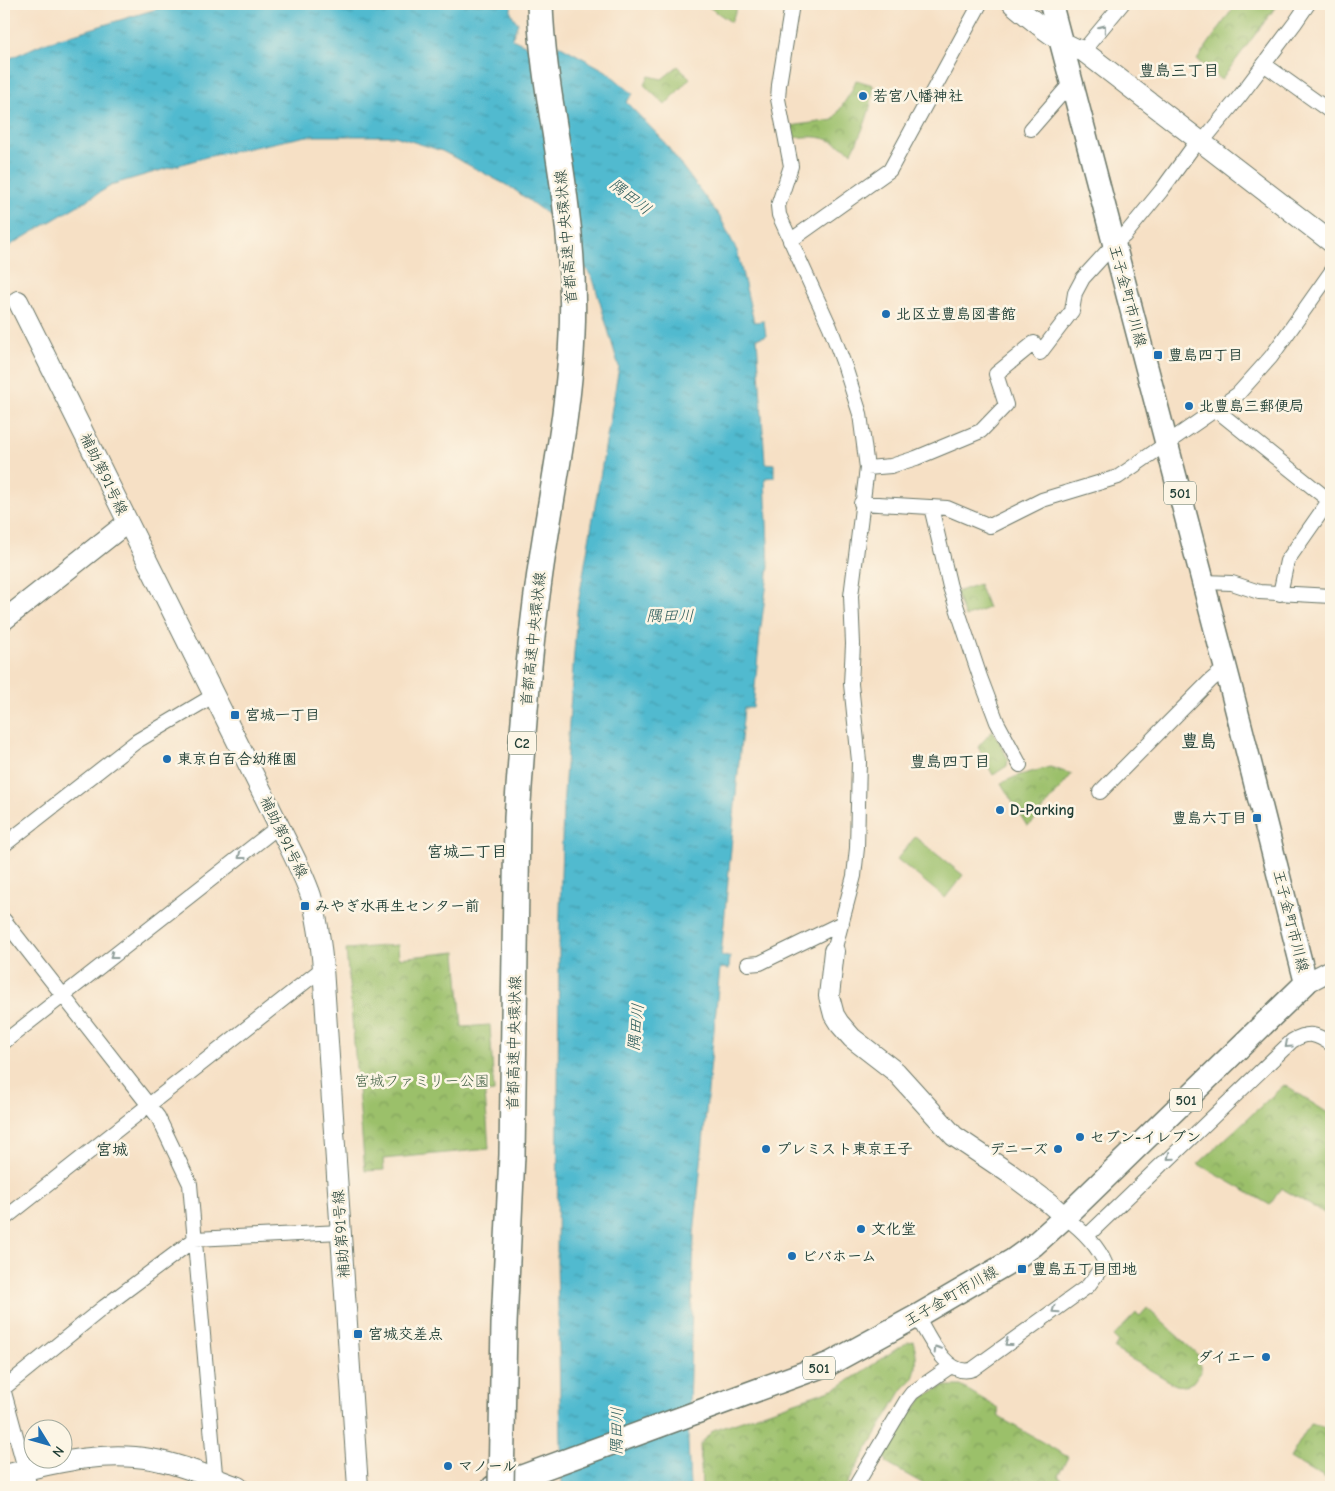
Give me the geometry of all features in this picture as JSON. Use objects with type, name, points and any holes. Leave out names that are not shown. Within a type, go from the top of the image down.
[{"type":"highway","name":"首都高速中央環状線","points":[[500,1487],[504,1324],[512,1155],[517,818],[536,608],[568,394],[572,336],[572,274],[566,200],[547,85],[540,27],[540,4]]},
{"type":"highway","name":"首都高速中央環状線","points":[[507,1487],[506,1426],[517,1156],[524,800],[536,645],[544,578],[571,406],[577,327],[577,276],[571,201],[552,83],[545,26],[545,4]]},
{"type":"main road","name":"王子金町市川線","points":[[493,1487],[831,1364],[1013,1260],[1034,1245],[1066,1217],[1306,983],[1204,582],[1051,4]]},
{"type":"street","points":[[792,4],[778,99],[790,166],[778,211],[790,241],[828,320],[845,368],[860,414],[867,468],[861,503],[851,596],[853,644],[851,684],[859,761],[854,876],[834,951],[829,996],[838,1023],[852,1038],[896,1072],[954,1136],[1010,1173],[1066,1217],[1087,1236],[1101,1253],[1105,1263],[1088,1286],[973,1369],[962,1370],[951,1366],[939,1352],[917,1316]]},
{"type":"street","points":[[790,241],[890,170],[980,4]]},
{"type":"street","points":[[1012,4],[1074,49],[1083,51],[1331,242]]},
{"type":"street","points":[[1083,51],[1122,4]]},
{"type":"street","points":[[867,468],[891,466],[916,458],[981,431],[1006,405],[996,374],[1034,342],[1040,353],[1072,311],[1076,293],[1084,278],[1114,244],[1125,235],[1161,191],[1193,147],[1212,129],[1264,64],[1308,4]]},
{"type":"street","points":[[1264,64],[1331,112]]},
{"type":"street","points":[[1031,130],[1071,83]]},
{"type":"street","points":[[861,503],[947,508],[990,526],[1042,500],[1118,477],[1238,394],[1271,357],[1331,272]]},
{"type":"street","name":"補助第91号線","points":[[18,301],[297,862],[311,896],[324,968],[358,1487]]},
{"type":"street","points":[[1215,409],[1331,500],[1287,560],[1280,594]]},
{"type":"street","points":[[931,507],[950,587],[980,677],[997,722],[1020,765]]},
{"type":"street","points":[[4,620],[128,522]]},
{"type":"street","points":[[1204,582],[1232,583],[1259,592],[1331,596]]},
{"type":"street","points":[[1100,792],[1210,681],[1217,675],[1227,672]]},
{"type":"street","points":[[4,845],[137,741],[213,696]]},
{"type":"street","points":[[4,1042],[279,826]]},
{"type":"street","points":[[4,920],[158,1117],[190,1184],[216,1483]]},
{"type":"street","points":[[748,964],[760,963],[842,923]]},
{"type":"street","points":[[4,1219],[324,968]]},
{"type":"street","points":[[1306,983],[1331,970]]},
{"type":"street","points":[[1087,1236],[1292,1041],[1308,1034],[1315,1035],[1331,1044]]},
{"type":"street","points":[[4,1388],[104,1307],[195,1239],[341,1232]]},
{"type":"street","points":[[856,1487],[912,1393],[951,1366]]},
{"type":"street","points":[[4,1392],[28,1479]]},
{"type":"street","points":[[4,1476],[28,1479],[99,1457],[135,1457],[168,1463],[216,1483],[238,1487]]},
{"type":"green space","points":[[712,4],[739,4],[731,22],[709,7]]},
{"type":"green space","points":[[1236,4],[1278,4],[1221,80],[1197,60]]},
{"type":"green space","points":[[678,66],[690,78],[665,105],[644,85],[649,76],[662,79]]},
{"type":"green space","points":[[856,80],[873,85],[871,103],[866,120],[852,152],[823,138],[791,138],[790,126],[833,120],[851,92]]},
{"type":"green space","points":[[979,584],[988,608],[965,617],[956,592]]},
{"type":"green space","points":[[993,730],[1008,759],[1007,766],[993,775],[978,747]]},
{"type":"green space","points":[[1050,767],[1072,774],[1032,823],[1027,826],[1001,783],[1020,775]]},
{"type":"green space","points":[[915,837],[963,875],[945,898],[897,859]]},
{"type":"green space","name":"宮城ファミリー公園","points":[[398,945],[399,958],[456,952],[462,1027],[490,1025],[494,1092],[485,1093],[489,1149],[383,1159],[384,1170],[365,1171],[346,949]]},
{"type":"green space","points":[[1284,1085],[1331,1115],[1331,1217],[1281,1188],[1270,1205],[1198,1164]]},
{"type":"green space","points":[[1147,1308],[1198,1355],[1201,1371],[1193,1382],[1185,1386],[1176,1385],[1114,1349],[1118,1342],[1113,1337],[1136,1313],[1140,1316]]},
{"type":"green space","points":[[913,1341],[916,1369],[913,1378],[902,1390],[845,1487],[702,1487],[700,1445],[713,1430],[839,1387],[907,1342]]},
{"type":"green space","points":[[943,1386],[961,1386],[998,1408],[999,1417],[1068,1457],[1058,1476],[1076,1487],[929,1487],[886,1463],[887,1460],[883,1457],[910,1414],[925,1396]]},
{"type":"green space","points":[[1310,1424],[1331,1429],[1331,1482],[1290,1458]]},
{"type":"water","name":"隅田川","points":[[173,4],[512,4],[511,12],[518,23],[512,39],[553,58],[559,45],[606,71],[633,94],[626,102],[661,138],[720,217],[737,251],[754,322],[764,321],[766,336],[757,338],[765,463],[774,464],[774,477],[765,478],[769,567],[753,708],[744,708],[721,956],[730,957],[729,969],[720,968],[694,1235],[688,1442],[690,1487],[562,1487],[557,1262],[559,945],[563,808],[577,610],[619,367],[593,279],[551,217],[512,188],[442,151],[395,136],[307,136],[206,157],[114,184],[4,249],[4,61],[44,43]]},
{"type":"place","name":"若宮八幡神社","points":[[863,96]]},
{"type":"place","name":"北区立豊島図書館","points":[[886,314]]},
{"type":"place","name":"豊島四丁目","points":[[1158,355]]},
{"type":"place","name":"北豊島三郵便局","points":[[1189,406]]},
{"type":"place","name":"宮城一丁目","points":[[235,715]]},
{"type":"place","name":"東京白百合幼稚園","points":[[167,759]]},
{"type":"place","name":"D-Parking","points":[[1000,810]]},
{"type":"place","name":"豊島六丁目","points":[[1257,818]]},
{"type":"place","name":"みやぎ水再生センター前","points":[[305,906]]},
{"type":"place","name":"セブン-イレブン","points":[[1080,1137]]},
{"type":"place","name":"プレミスト東京王子","points":[[766,1149]]},
{"type":"place","name":"デニーズ","points":[[1058,1149]]},
{"type":"place","name":"文化堂","points":[[861,1229]]},
{"type":"place","name":"ビバホーム","points":[[792,1256]]},
{"type":"place","name":"豊島五丁目団地","points":[[1022,1269]]},
{"type":"place","name":"宮城交差点","points":[[358,1334]]},
{"type":"place","name":"ダイエー","points":[[1266,1357]]},
{"type":"place","name":"マノール","points":[[448,1466]]},
{"type":"district","name":"豊島三丁目","points":[[1179,70]]},
{"type":"district","name":"豊島","points":[[1199,741]]},
{"type":"district","name":"豊島四丁目","points":[[950,761]]},
{"type":"district","name":"宮城二丁目","points":[[467,851]]},
{"type":"district","name":"宮城","points":[[112,1149]]}]
